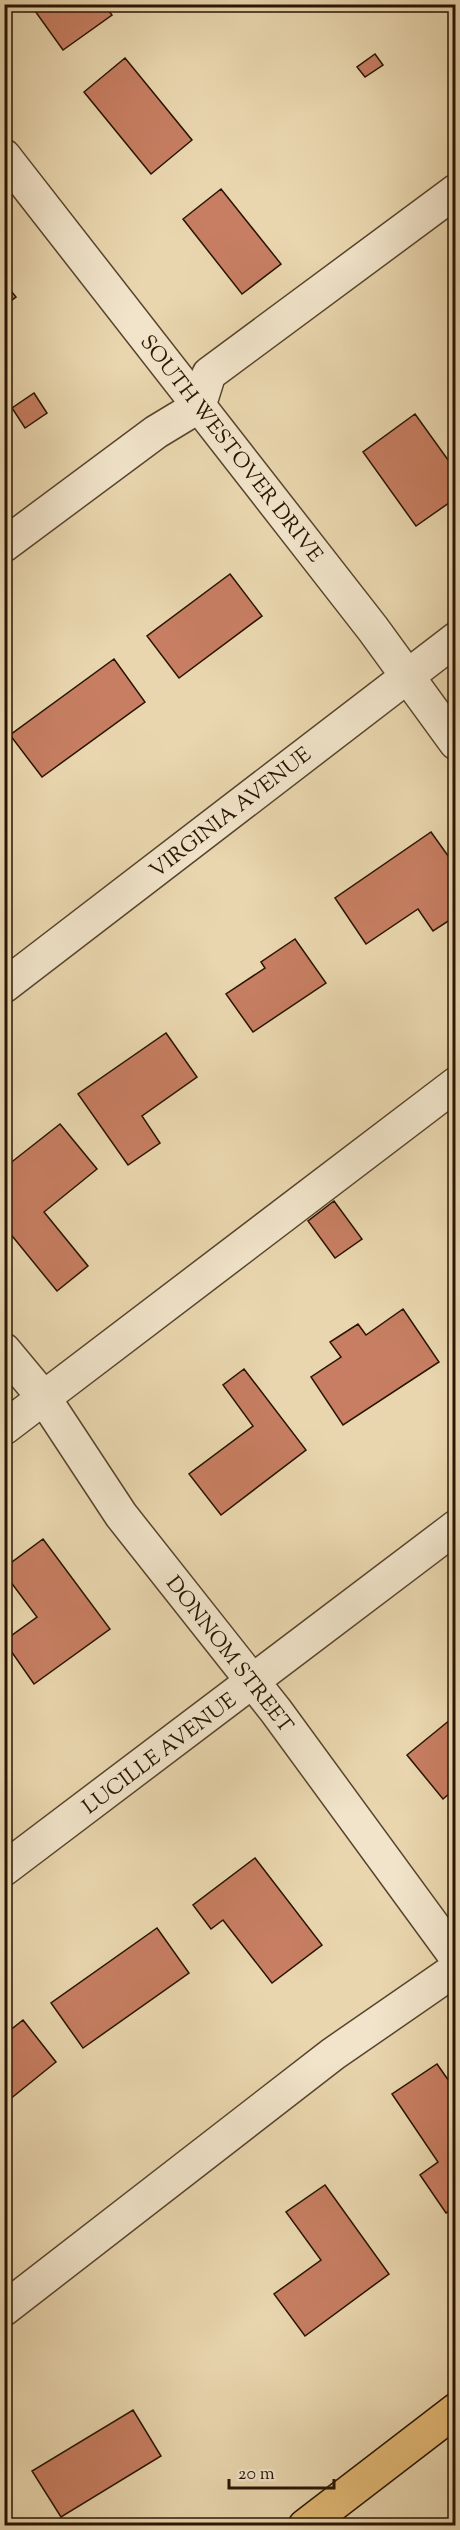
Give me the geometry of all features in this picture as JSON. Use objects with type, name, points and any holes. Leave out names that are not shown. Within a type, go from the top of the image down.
[{"type":"main road","points":[[305,2526],[456,2410]]},
{"type":"street","name":"SOUTH WESTOVER DRIVE","points":[[4,156],[373,629],[456,743]]},
{"type":"street","points":[[4,545],[156,432],[199,406],[209,374],[456,191]]},
{"type":"street","name":"VIRGINIA AVENUE","points":[[4,986],[456,639]]},
{"type":"street","points":[[4,1428],[456,1084]]},
{"type":"street","name":"DONNOM STREET","points":[[4,1350],[44,1398],[122,1515],[253,1682],[456,1957]]},
{"type":"street","name":"LUCILLE AVENUE","points":[[4,1869],[456,1527]]},
{"type":"street","points":[[4,2309],[333,2054],[456,1969]]},
{"type":"building","points":[[30,4],[104,4],[112,15],[63,50]]},
{"type":"building","points":[[456,4],[456,21],[444,5]]},
{"type":"building","points":[[375,54],[383,65],[365,77],[357,67]]},
{"type":"building","points":[[125,58],[192,140],[151,174],[84,92]]},
{"type":"building","points":[[221,189],[281,264],[242,294],[183,219]]},
{"type":"building","points":[[4,282],[16,297],[4,306]]},
{"type":"building","points":[[34,393],[47,413],[25,428],[12,408]]},
{"type":"building","points":[[415,414],[456,471],[456,498],[416,526],[363,452]]},
{"type":"building","points":[[230,574],[262,616],[179,678],[147,636]]},
{"type":"building","points":[[114,659],[145,702],[42,777],[10,735]]},
{"type":"building","points":[[431,832],[456,867],[456,916],[433,931],[418,909],[366,944],[335,898]]},
{"type":"building","points":[[295,939],[326,983],[253,1032],[226,994],[265,968],[261,962]]},
{"type":"building","points":[[166,1033],[197,1077],[142,1116],[160,1143],[128,1165],[78,1094]]},
{"type":"building","points":[[60,1124],[97,1169],[44,1212],[88,1266],[57,1291],[4,1226],[4,1168]]},
{"type":"building","points":[[334,1201],[362,1239],[335,1258],[308,1221]]},
{"type":"building","points":[[403,1309],[439,1362],[343,1425],[311,1377],[341,1357],[330,1342],[358,1324],[366,1335]]},
{"type":"building","points":[[244,1369],[306,1450],[221,1515],[189,1474],[253,1426],[223,1385]]},
{"type":"building","points":[[43,1539],[110,1629],[34,1684],[4,1641],[37,1617],[4,1573],[4,1568]]},
{"type":"building","points":[[456,1715],[456,1788],[443,1799],[407,1755]]},
{"type":"building","points":[[255,1858],[322,1945],[272,1983],[223,1920],[211,1929],[193,1905]]},
{"type":"building","points":[[157,1928],[189,1973],[83,2048],[51,2003]]},
{"type":"building","points":[[23,2020],[56,2062],[4,2104],[4,2035]]},
{"type":"building","points":[[437,2064],[456,2091],[456,2207],[446,2213],[420,2175],[438,2162],[392,2094]]},
{"type":"building","points":[[325,2185],[389,2274],[305,2336],[274,2294],[321,2260],[286,2212]]},
{"type":"building","points":[[133,2410],[161,2456],[61,2517],[32,2471]]}]
